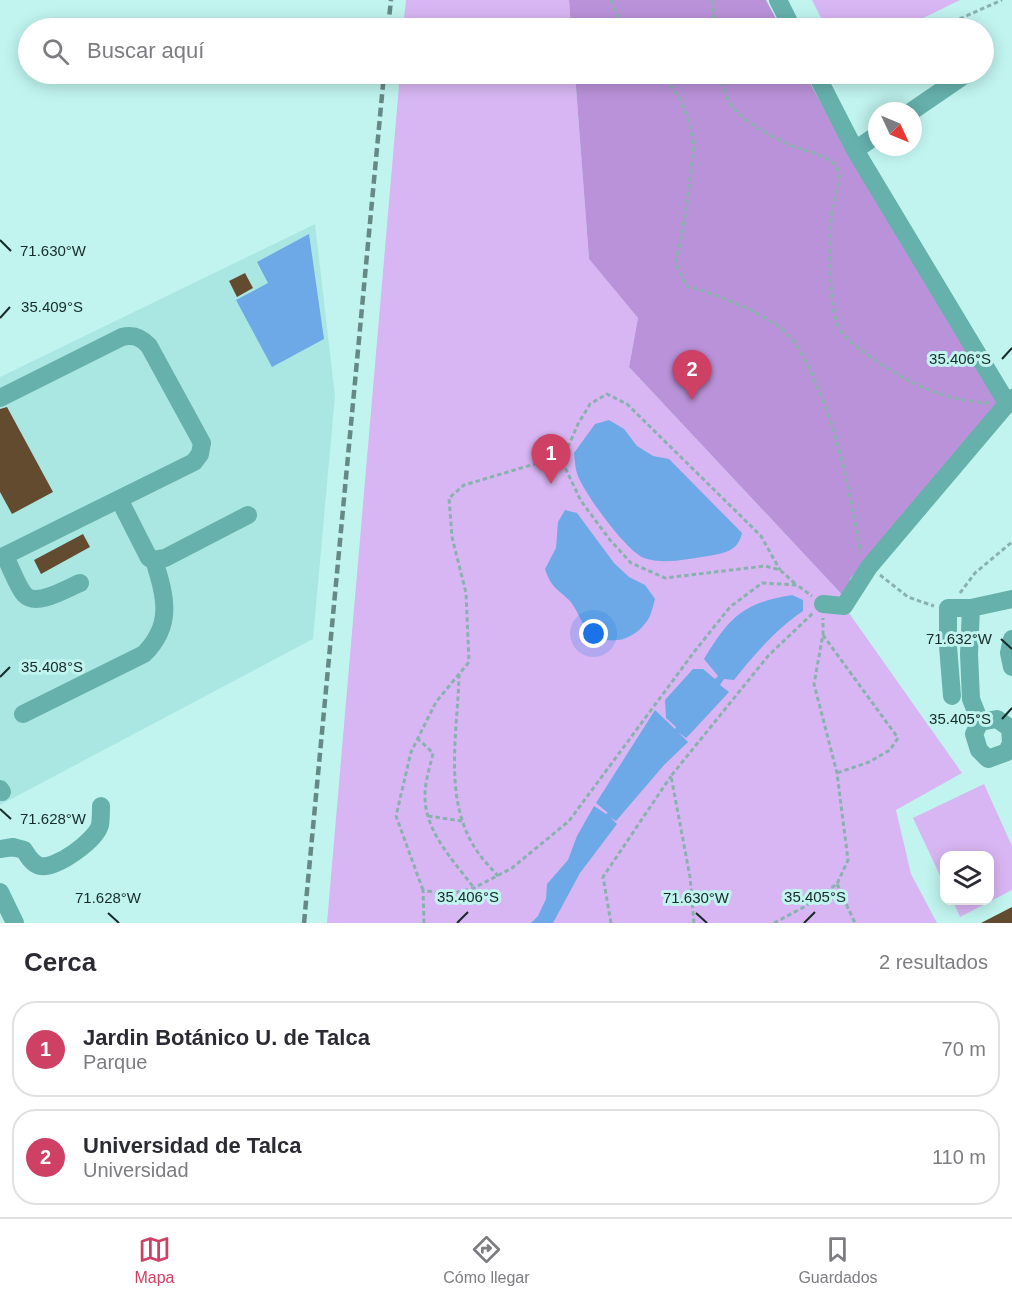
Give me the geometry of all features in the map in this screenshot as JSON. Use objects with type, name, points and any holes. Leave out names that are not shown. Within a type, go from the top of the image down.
[{"type":"street","points":[[778,0],[787,18]]},
{"type":"street","points":[[821,84],[855,150],[1010,401],[869,567],[844,606],[823,604]]},
{"type":"street","points":[[922,104],[951,84]]},
{"type":"street","points":[[855,150],[868,141]]},
{"type":"street","points":[[0,398],[122,337],[133,336],[144,340],[200,437],[202,449],[194,462],[3,557],[25,595],[33,600],[43,599],[80,583]]},
{"type":"street","points":[[119,500],[149,558],[154,560],[165,558],[248,515]]},
{"type":"street","points":[[23,714],[144,654],[150,648],[158,637],[165,605],[164,591],[154,560]]},
{"type":"street","points":[[952,696],[948,608],[971,608],[1012,599]]},
{"type":"street","points":[[971,608],[969,654],[971,699],[980,722]]},
{"type":"street","points":[[1012,639],[1009,653],[1012,667]]},
{"type":"street","points":[[0,849],[14,847],[24,850],[33,862],[40,866],[52,865],[72,854],[93,837],[100,826],[101,806]]},
{"type":"street","points":[[0,892],[15,923]]},
{"type":"path","points":[[611,0],[619,18]]},
{"type":"path","points":[[712,0],[714,18]]},
{"type":"path","points":[[962,18],[1002,0]]},
{"type":"path","points":[[669,84],[679,96],[690,123],[694,147],[676,263],[686,286],[708,291],[757,314],[788,334],[804,357],[829,412],[850,490],[861,552],[869,567],[908,597],[948,608],[975,573],[1012,542]]},
{"type":"path","points":[[724,84],[727,100],[735,112],[791,146],[826,158],[836,167],[840,178],[832,209],[831,295],[837,324],[848,340],[897,376],[928,391],[971,402],[1010,401]]},
{"type":"path","points":[[780,570],[765,566],[665,578],[631,563],[610,540],[582,501],[562,461],[578,424],[590,404],[607,394],[627,404],[761,536],[780,570],[823,604]]},
{"type":"path","points":[[424,923],[423,890],[396,816],[411,752],[417,738],[436,702],[469,662],[466,592],[452,537],[449,498],[464,485],[545,461],[562,461]]},
{"type":"path","points":[[423,890],[447,895],[474,888],[512,868],[569,821],[730,607],[762,583],[797,585]]},
{"type":"path","points":[[774,923],[804,907],[837,884],[848,860],[837,773],[814,684],[823,634],[823,604]]},
{"type":"path","points":[[611,923],[603,877],[671,776],[768,656],[823,604]]},
{"type":"path","points":[[823,634],[898,738],[890,750],[869,762],[837,773]]},
{"type":"path","points":[[459,675],[455,793],[462,821],[476,850],[498,876]]},
{"type":"path","points":[[417,738],[433,753],[425,795],[429,822],[445,849],[474,888]]},
{"type":"path","points":[[671,776],[690,877],[694,923]]},
{"type":"path","points":[[428,816],[462,821]]},
{"type":"path","points":[[837,884],[855,923]]},
{"type":"shaded area","points":[[406,0],[569,0],[570,18],[404,18]]},
{"type":"shaded area","points":[[569,0],[766,0],[776,18],[570,18]]},
{"type":"shaded area","points":[[812,0],[960,0],[923,18],[821,18]]},
{"type":"shaded area","points":[[399,84],[576,84],[589,259],[638,318],[629,367],[848,601],[844,606],[962,773],[896,810],[911,874],[937,923],[327,923]]},
{"type":"shaded area","points":[[576,84],[811,84],[847,150],[1003,403],[850,579],[848,601],[629,367],[638,318],[589,259]]},
{"type":"shaded area","points":[[315,224],[335,396],[313,639],[0,805],[0,377]]},
{"type":"shaded area","points":[[984,784],[1012,846],[1012,890],[994,899],[994,851],[940,851],[940,875],[913,818]]},
{"type":"shaded area","points":[[955,905],[983,905],[960,917]]},
{"type":"water","points":[[309,234],[324,339],[272,367],[236,300],[268,283],[257,262]]},
{"type":"water","points":[[609,420],[624,429],[637,446],[653,456],[669,459],[742,533],[737,544],[725,552],[676,561],[644,558],[627,545],[589,495],[578,476],[576,467],[574,453],[595,424]]},
{"type":"water","points":[[565,510],[577,513],[614,563],[629,577],[645,585],[655,599],[647,621],[627,638],[610,640],[594,635],[587,629],[570,601],[555,587],[548,576],[545,569],[556,548],[558,522]]},
{"type":"water","points":[[792,595],[803,600],[803,611],[774,634],[734,680],[724,679],[720,685],[729,692],[686,738],[678,732],[688,742],[664,765],[616,821],[610,817],[617,824],[580,873],[553,923],[531,923],[538,916],[546,899],[547,884],[568,860],[577,836],[594,806],[608,813],[596,803],[655,710],[675,729],[676,727],[666,718],[665,700],[693,669],[703,669],[715,679],[718,676],[704,659],[721,633],[749,608],[775,598]]},
{"type":"building","points":[[245,273],[253,288],[237,297],[229,281]]},
{"type":"building","points":[[7,407],[53,492],[12,514],[0,492],[0,409]]},
{"type":"building","points":[[83,534],[90,547],[41,574],[34,560]]},
{"type":"building","points":[[1012,907],[1012,923],[981,923]]},
{"type":"railway","points":[[389,18],[391,0]]},
{"type":"railway","points":[[304,923],[383,84]]},
{"type":"place","name":"Universidad de Talca","points":[[692,400]]},
{"type":"place","name":"Jardin Botánico U. de Talca","points":[[551,484]]}]
